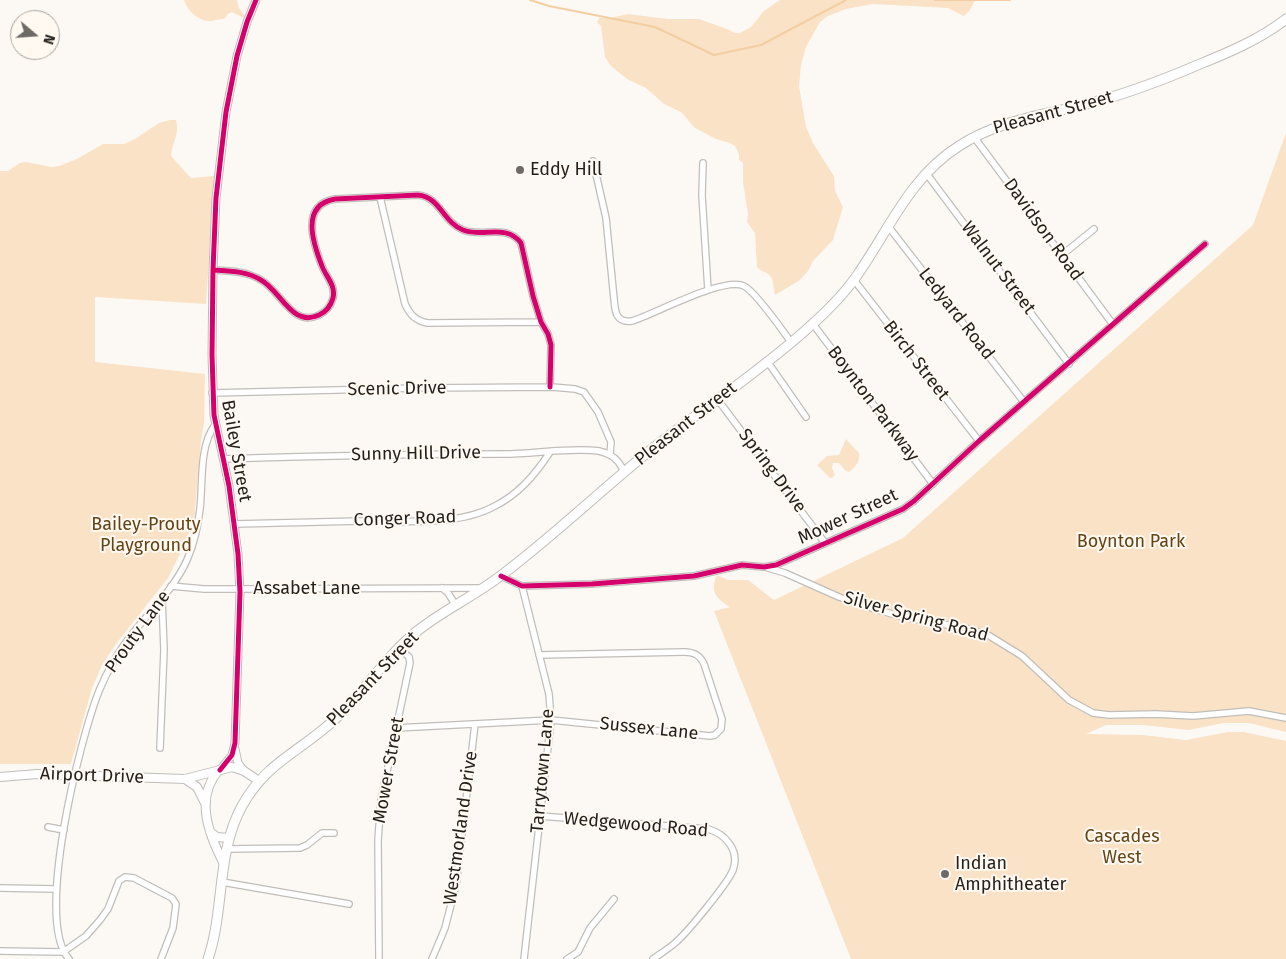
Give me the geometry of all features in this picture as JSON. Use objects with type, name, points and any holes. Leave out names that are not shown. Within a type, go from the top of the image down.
[{"type":"main road","name":"Pleasant Street","points":[[208,959],[217,924],[229,838],[240,808],[259,781],[275,764],[314,738],[332,723],[348,707],[378,669],[416,632],[459,602],[502,576],[624,472],[813,324],[854,280],[902,203],[926,173],[944,157],[974,137],[1004,124],[1110,98],[1150,84],[1245,45],[1286,19]]},
{"type":"main road","name":"Airport Drive","points":[[0,777],[37,774],[184,779],[232,768],[244,771]]},
{"type":"main road","points":[[206,804],[214,777],[220,770]]},
{"type":"main road","points":[[244,771],[259,781]]},
{"type":"main road","points":[[184,779],[197,787],[206,804],[209,830],[224,864]]},
{"type":"main road","points":[[209,830],[217,837],[229,838]]},
{"type":"street","name":"Bailey Street","points":[[244,771],[238,763],[234,746],[240,590],[230,486],[215,425],[212,393],[213,270],[216,198],[226,112],[237,56],[256,0]]},
{"type":"street","name":"Davidson Road","points":[[974,137],[1112,323]]},
{"type":"street","points":[[593,161],[606,218],[615,312],[620,320],[632,321],[708,290],[730,284],[745,287],[791,342]]},
{"type":"street","points":[[702,163],[702,195],[708,290]]},
{"type":"street","name":"Walnut Street","points":[[926,173],[1069,364]]},
{"type":"street","points":[[213,270],[238,272],[255,277],[275,290],[293,312],[304,317],[316,316],[329,306],[333,290],[323,268],[312,231],[311,223],[315,212],[320,206],[331,200],[425,196],[434,202],[449,221],[464,230],[480,234],[503,231],[515,236],[523,248],[527,274],[541,322],[551,345],[550,387]]},
{"type":"street","points":[[380,197],[405,304],[412,316],[417,320],[428,323],[541,322]]},
{"type":"street","name":"Ledyard Road","points":[[888,226],[1024,402]]},
{"type":"street","points":[[1062,254],[1094,229]]},
{"type":"street","name":"Mower Street","points":[[502,576],[522,586],[651,581],[694,576],[742,565],[764,567],[776,565],[903,509],[934,484],[979,441],[1069,364],[1112,323],[1205,244]]},
{"type":"street","name":"Birch Street","points":[[854,280],[979,441]]},
{"type":"street","name":"Boynton Parkway","points":[[813,324],[934,484]]},
{"type":"street","points":[[767,361],[806,417]]},
{"type":"street","name":"Scenic Drive","points":[[212,393],[550,387],[581,391],[587,395],[603,424],[610,442],[610,454]]},
{"type":"street","name":"Spring Drive","points":[[718,400],[825,543]]},
{"type":"street","name":"Prouty Lane","points":[[69,959],[63,952],[58,938],[56,889],[64,830],[75,775],[91,715],[106,675],[121,650],[171,586],[187,560],[200,509],[205,445],[210,431],[215,425]]},
{"type":"street","name":"Sunny Hill Drive","points":[[222,459],[589,450],[610,454]]},
{"type":"street","name":"Conger Road","points":[[234,524],[426,520],[462,517],[493,508],[521,489],[540,468],[550,452]]},
{"type":"street","points":[[610,454],[616,458],[624,472]]},
{"type":"street","name":"Silver Spring Road","points":[[764,567],[785,573],[818,588],[878,610],[903,617],[968,628],[988,635],[1022,656],[1069,700],[1093,713],[1109,715],[1156,714],[1193,716],[1249,711],[1286,718]]},
{"type":"street","name":"Assabet Lane","points":[[171,586],[240,590],[482,588]]},
{"type":"street","name":"Tarrytown Lane","points":[[522,586],[550,702],[551,720],[524,959]]},
{"type":"street","points":[[442,588],[459,602]]},
{"type":"street","points":[[450,588],[456,591],[459,602]]},
{"type":"street","points":[[160,748],[164,650],[162,597]]},
{"type":"street","name":"Mower Street","points":[[379,959],[380,808],[383,784],[410,663],[408,657],[399,648]]},
{"type":"street","name":"Sussex Lane","points":[[396,728],[551,720],[710,736],[719,732],[722,723],[703,661],[694,653],[539,655]]},
{"type":"street","name":"Westmorland Drive","points":[[432,959],[446,928],[456,885],[475,724]]},
{"type":"street","name":"Bailey Street","points":[[220,770],[230,758],[234,746]]},
{"type":"street","name":"Wedgewood Road","points":[[540,816],[708,829],[720,833],[728,841],[734,858],[730,876],[677,941],[653,959]]},
{"type":"street","points":[[48,828],[64,830]]},
{"type":"street","points":[[226,849],[300,848],[322,833],[334,834]]},
{"type":"street","points":[[0,951],[63,952],[94,928],[106,912],[118,883],[122,879],[130,877],[170,898],[176,904],[172,928],[161,959]]},
{"type":"street","points":[[222,882],[349,904]]},
{"type":"street","points":[[0,888],[56,889]]},
{"type":"street","points":[[567,959],[578,952],[590,928],[614,899]]},
{"type":"green space","points":[[184,0],[237,0],[239,8],[245,16],[244,18],[232,12],[224,19],[211,21],[200,19],[187,7]]},
{"type":"green space","points":[[780,0],[975,0],[970,10],[964,16],[948,8],[873,4],[846,9],[828,16],[820,22],[806,47],[801,65],[799,86],[806,127],[813,143],[834,176],[835,191],[843,207],[833,240],[813,261],[808,271],[800,280],[775,295],[773,281],[770,276],[757,267],[755,233],[747,222],[748,214],[743,182],[743,163],[739,160],[739,154],[735,146],[695,128],[681,112],[664,104],[646,88],[627,79],[611,66],[605,57],[601,26],[597,22],[599,18],[610,18],[628,14],[668,19],[699,19],[735,33],[740,33],[751,27],[764,11]]},
{"type":"green space","name":"Bailey-Prouty Playground","points":[[176,120],[177,125],[171,156],[191,178],[214,176],[206,304],[95,297],[95,362],[205,374],[204,422],[194,520],[168,578],[116,644],[102,665],[92,688],[71,764],[0,764],[0,171],[8,171],[20,163],[26,162],[52,167],[59,166],[77,159],[103,144],[124,144],[159,123]]},
{"type":"green space","name":"Boynton Park","points":[[1286,133],[1286,732],[1249,723],[1223,723],[1189,730],[1143,725],[1106,725],[1086,734],[1143,735],[1186,740],[1228,732],[1244,732],[1286,741],[1286,959],[851,959],[714,611],[730,607],[718,598],[714,590],[717,575],[728,580],[748,580],[774,600],[903,538],[1253,225]]},
{"type":"green space","points":[[846,439],[859,453],[858,461],[849,472],[839,463],[833,463],[832,468],[835,475],[830,478],[817,465],[827,456],[839,455]]},
{"type":"waterway","points":[[530,0],[549,6],[655,27],[714,55],[761,45],[846,0]]},
{"type":"waterway","points":[[935,0],[1010,0]]},
{"type":"cycle path","points":[[220,770],[232,755],[235,743],[240,592],[238,554],[229,486],[214,415],[212,355],[216,198],[226,112],[237,56],[256,0]]},
{"type":"cycle path","points":[[213,270],[238,272],[255,277],[268,285],[294,313],[301,317],[310,318],[319,315],[330,306],[334,293],[315,247],[312,226],[313,217],[317,209],[324,203],[335,199],[418,195],[425,197],[432,200],[456,226],[463,230],[478,233],[501,232],[515,237],[521,243],[533,296],[551,345],[550,387]]},
{"type":"cycle path","points":[[501,576],[522,586],[592,584],[694,576],[742,565],[764,567],[776,565],[903,509],[1205,244]]},
{"type":"place","name":"Eddy Hill","points":[[520,170]]},
{"type":"place","name":"Indian Amphitheater","points":[[945,874]]},
{"type":"park label","name":"Cascades West","points":[[1122,848]]}]
